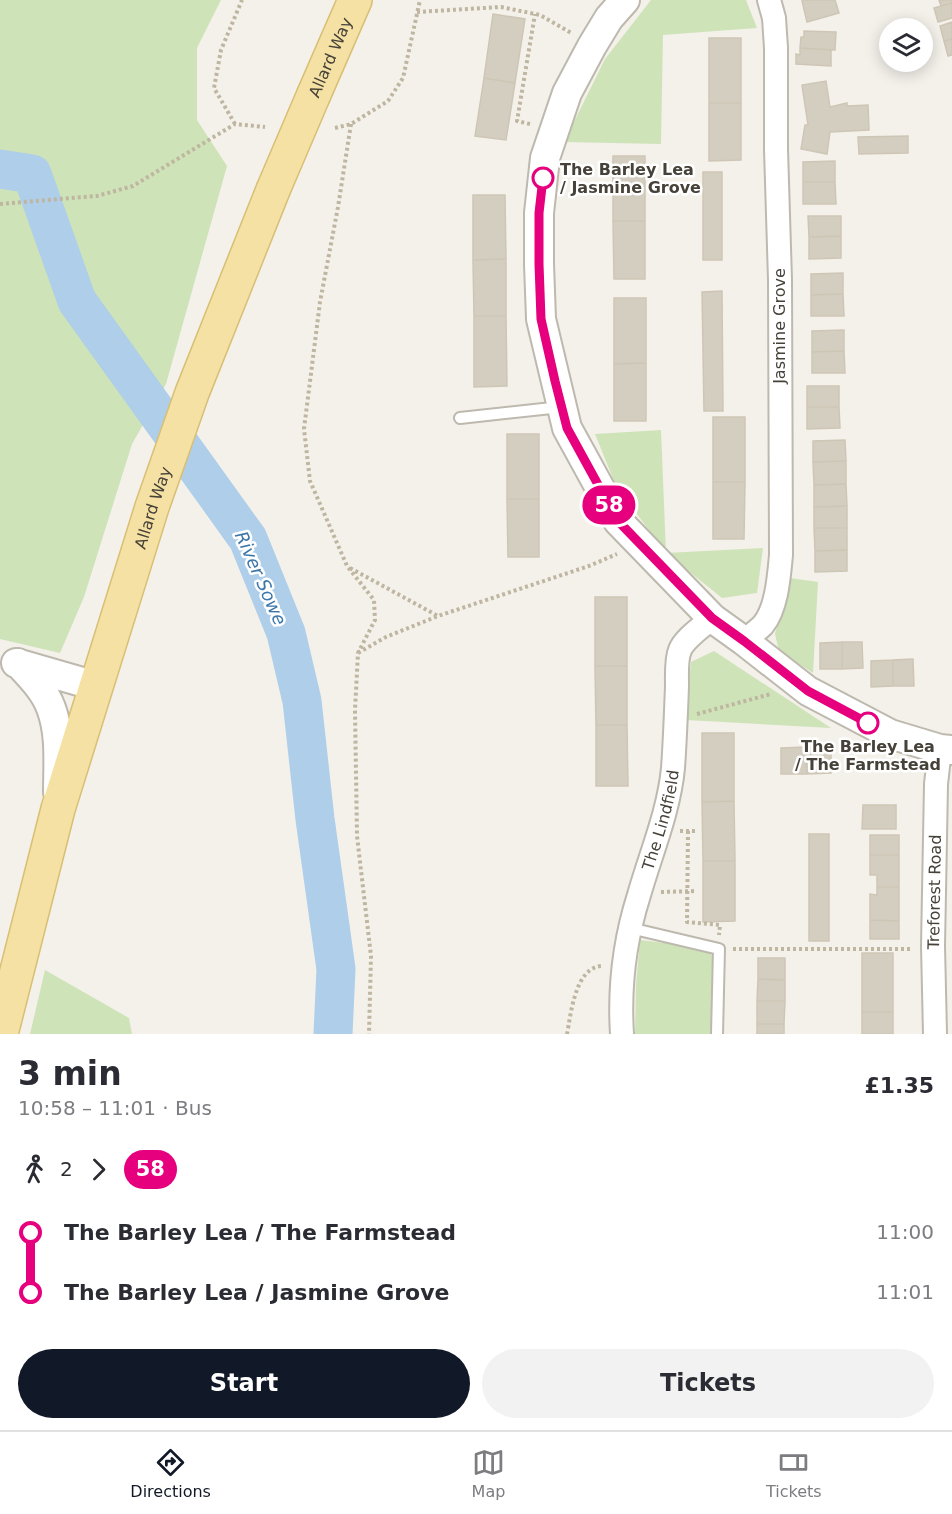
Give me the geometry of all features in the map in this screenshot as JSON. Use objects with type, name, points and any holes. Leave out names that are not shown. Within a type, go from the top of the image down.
[{"type":"main road","name":"Allard Way","points":[[1,1034],[58,809],[152,507],[192,393],[273,190],[355,0]]},
{"type":"street","points":[[625,0],[609,18],[591,46],[567,93],[545,158],[539,213],[541,319],[567,428],[618,521],[712,618],[808,691],[890,735],[946,750]]},
{"type":"street","name":"Jasmine Grove","points":[[744,641],[764,624],[769,614],[779,580],[781,555],[776,48],[774,18],[769,0]]},
{"type":"street","name":"The Lindfield","points":[[621,1034],[624,967],[630,928],[666,808],[673,771],[680,650],[690,637],[712,618]]},
{"type":"street","points":[[9,661],[96,686]]},
{"type":"street","points":[[9,661],[33,679],[52,709],[58,736],[58,809]]},
{"type":"street","name":"Treforest Road","points":[[935,1034],[933,946],[936,784],[946,750]]},
{"type":"lane","points":[[460,418],[561,407]]},
{"type":"lane","points":[[630,928],[719,949],[717,1034]]},
{"type":"path","points":[[235,124],[214,88],[221,50],[242,0]]},
{"type":"path","points":[[335,128],[351,124],[388,101],[403,78],[420,0]]},
{"type":"path","points":[[417,12],[501,7],[540,15],[591,46]]},
{"type":"path","points":[[535,14],[517,121],[554,130]]},
{"type":"path","points":[[0,204],[97,196],[133,186],[235,124],[265,127]]},
{"type":"path","points":[[351,124],[320,302],[304,429],[310,481],[347,566],[374,600],[375,620],[358,653],[356,710],[357,836],[371,956],[369,1034]]},
{"type":"path","points":[[358,653],[386,636],[438,616],[616,555],[636,539]]},
{"type":"path","points":[[347,566],[438,616]]},
{"type":"path","points":[[676,720],[801,686]]},
{"type":"path","points":[[688,831],[687,922],[720,925],[719,949],[917,949],[933,946]]},
{"type":"path","points":[[640,892],[697,891]]},
{"type":"path","points":[[567,1034],[575,996],[584,975],[597,966],[624,967]]},
{"type":"green space","points":[[0,0],[221,0],[197,48],[197,120],[227,166],[166,384],[132,444],[84,597],[60,653],[0,639]]},
{"type":"green space","points":[[651,0],[746,0],[757,28],[663,35],[661,144],[564,142],[605,59]]},
{"type":"green space","points":[[661,430],[666,553],[616,486],[595,434]]},
{"type":"green space","points":[[763,548],[757,593],[722,598],[666,553]]},
{"type":"green space","points":[[790,578],[818,582],[813,673],[779,651],[775,634]]},
{"type":"green space","points":[[714,651],[831,728],[686,720],[691,662]]},
{"type":"green space","points":[[640,940],[707,948],[713,957],[713,1034],[635,1034]]},
{"type":"green space","points":[[45,970],[129,1018],[132,1034],[30,1034]]},
{"type":"building","points":[[835,0],[839,13],[807,22],[802,1]]},
{"type":"building","points":[[939,0],[952,0],[952,3],[941,6]]},
{"type":"building","points":[[952,3],[952,18],[938,22],[934,8]]},
{"type":"building","points":[[493,14],[525,19],[515,83],[484,78]]},
{"type":"building","points":[[952,22],[952,39],[944,41],[940,26]]},
{"type":"building","points":[[804,31],[836,32],[835,50],[800,48]]},
{"type":"building","points":[[709,38],[741,38],[741,103],[709,103]]},
{"type":"building","points":[[952,39],[952,55],[948,56],[944,41]]},
{"type":"building","points":[[800,48],[831,50],[831,66],[796,64],[796,54],[800,55]]},
{"type":"building","points":[[484,78],[515,83],[506,140],[475,136]]},
{"type":"building","points":[[826,81],[830,107],[847,103],[847,106],[868,105],[869,130],[830,132],[827,154],[801,149],[805,125],[808,125],[802,85]]},
{"type":"building","points":[[709,103],[741,103],[741,160],[709,161]]},
{"type":"building","points":[[908,136],[908,153],[859,154],[858,137]]},
{"type":"building","points":[[613,156],[645,156],[645,221],[613,221]]},
{"type":"building","points":[[835,161],[835,182],[803,182],[803,162]]},
{"type":"building","points":[[703,172],[722,172],[722,260],[703,260]]},
{"type":"building","points":[[803,182],[835,182],[836,204],[803,204]]},
{"type":"building","points":[[473,195],[505,195],[506,259],[473,260]]},
{"type":"building","points":[[808,216],[841,216],[841,236],[809,237]]},
{"type":"building","points":[[613,221],[645,221],[645,279],[614,279]]},
{"type":"building","points":[[841,236],[841,258],[809,259],[809,237]]},
{"type":"building","points":[[506,259],[506,316],[474,316],[473,260]]},
{"type":"building","points":[[843,273],[843,294],[811,295],[811,274]]},
{"type":"building","points":[[722,291],[723,411],[704,411],[702,292]]},
{"type":"building","points":[[843,294],[844,316],[811,316],[811,295]]},
{"type":"building","points":[[614,298],[646,298],[646,363],[614,364]]},
{"type":"building","points":[[474,316],[506,316],[507,386],[474,387]]},
{"type":"building","points":[[844,330],[844,351],[812,352],[812,331]]},
{"type":"building","points":[[844,351],[845,373],[812,373],[812,352]]},
{"type":"building","points":[[646,363],[646,421],[614,421],[614,364]]},
{"type":"building","points":[[807,386],[839,386],[839,407],[807,407]]},
{"type":"building","points":[[807,407],[839,407],[840,428],[807,429]]},
{"type":"building","points":[[713,417],[745,417],[745,482],[713,482]]},
{"type":"building","points":[[507,434],[539,434],[539,499],[507,499]]},
{"type":"building","points":[[845,440],[846,461],[813,462],[813,441]]},
{"type":"building","points":[[846,461],[846,484],[814,485],[813,462]]},
{"type":"building","points":[[713,482],[745,482],[744,539],[713,539]]},
{"type":"building","points":[[846,484],[847,506],[814,507],[814,485]]},
{"type":"building","points":[[507,499],[539,499],[539,557],[508,557]]},
{"type":"building","points":[[847,506],[847,528],[814,528],[814,507]]},
{"type":"building","points":[[814,528],[847,528],[847,550],[815,551]]},
{"type":"building","points":[[847,550],[847,571],[815,572],[815,551]]},
{"type":"building","points":[[595,597],[627,597],[627,666],[595,666]]},
{"type":"building","points":[[842,642],[842,669],[820,669],[820,643]]},
{"type":"building","points":[[842,642],[862,642],[863,668],[842,669]]},
{"type":"building","points":[[913,659],[914,686],[893,686],[893,660]]},
{"type":"building","points":[[893,660],[893,686],[871,687],[871,661]]},
{"type":"building","points":[[595,666],[627,666],[627,725],[596,725]]},
{"type":"building","points":[[596,725],[627,725],[628,786],[596,786]]},
{"type":"building","points":[[702,733],[734,733],[734,801],[702,802]]},
{"type":"building","points":[[806,747],[831,747],[831,773],[807,774]]},
{"type":"building","points":[[806,747],[807,774],[781,774],[781,748]]},
{"type":"building","points":[[734,801],[735,861],[703,861],[702,802]]},
{"type":"building","points":[[863,805],[896,805],[896,829],[862,829]]},
{"type":"building","points":[[809,834],[829,834],[829,941],[809,941]]},
{"type":"building","points":[[870,835],[899,835],[899,855],[870,855]]},
{"type":"building","points":[[870,855],[899,855],[899,887],[877,887],[877,875],[870,875]]},
{"type":"building","points":[[703,861],[735,861],[735,921],[703,922]]},
{"type":"building","points":[[877,887],[899,887],[899,921],[870,920],[870,894],[877,895]]},
{"type":"building","points":[[870,920],[899,921],[899,939],[870,939]]},
{"type":"building","points":[[862,953],[893,953],[893,1012],[862,1012]]},
{"type":"building","points":[[758,958],[785,958],[785,980],[758,979]]},
{"type":"building","points":[[758,979],[785,980],[785,1001],[757,1001]]},
{"type":"building","points":[[757,1001],[785,1001],[784,1024],[757,1024]]},
{"type":"building","points":[[862,1012],[893,1012],[893,1034],[862,1034]]},
{"type":"building","points":[[757,1024],[784,1024],[784,1034],[757,1034]]},
{"type":"waterway","name":"River Sowe","points":[[0,169],[32,174],[77,301],[248,539],[286,633],[302,701],[315,819],[336,969],[333,1034]]},
{"type":"bus line","name":"58","points":[[543,178],[539,213],[541,319],[567,428],[618,521],[712,618],[808,691],[868,723]]},
{"type":"place","name":"The Barley Lea / Jasmine Grove","points":[[543,178]]},
{"type":"place","name":"The Barley Lea / The Farmstead","points":[[868,723]]}]
